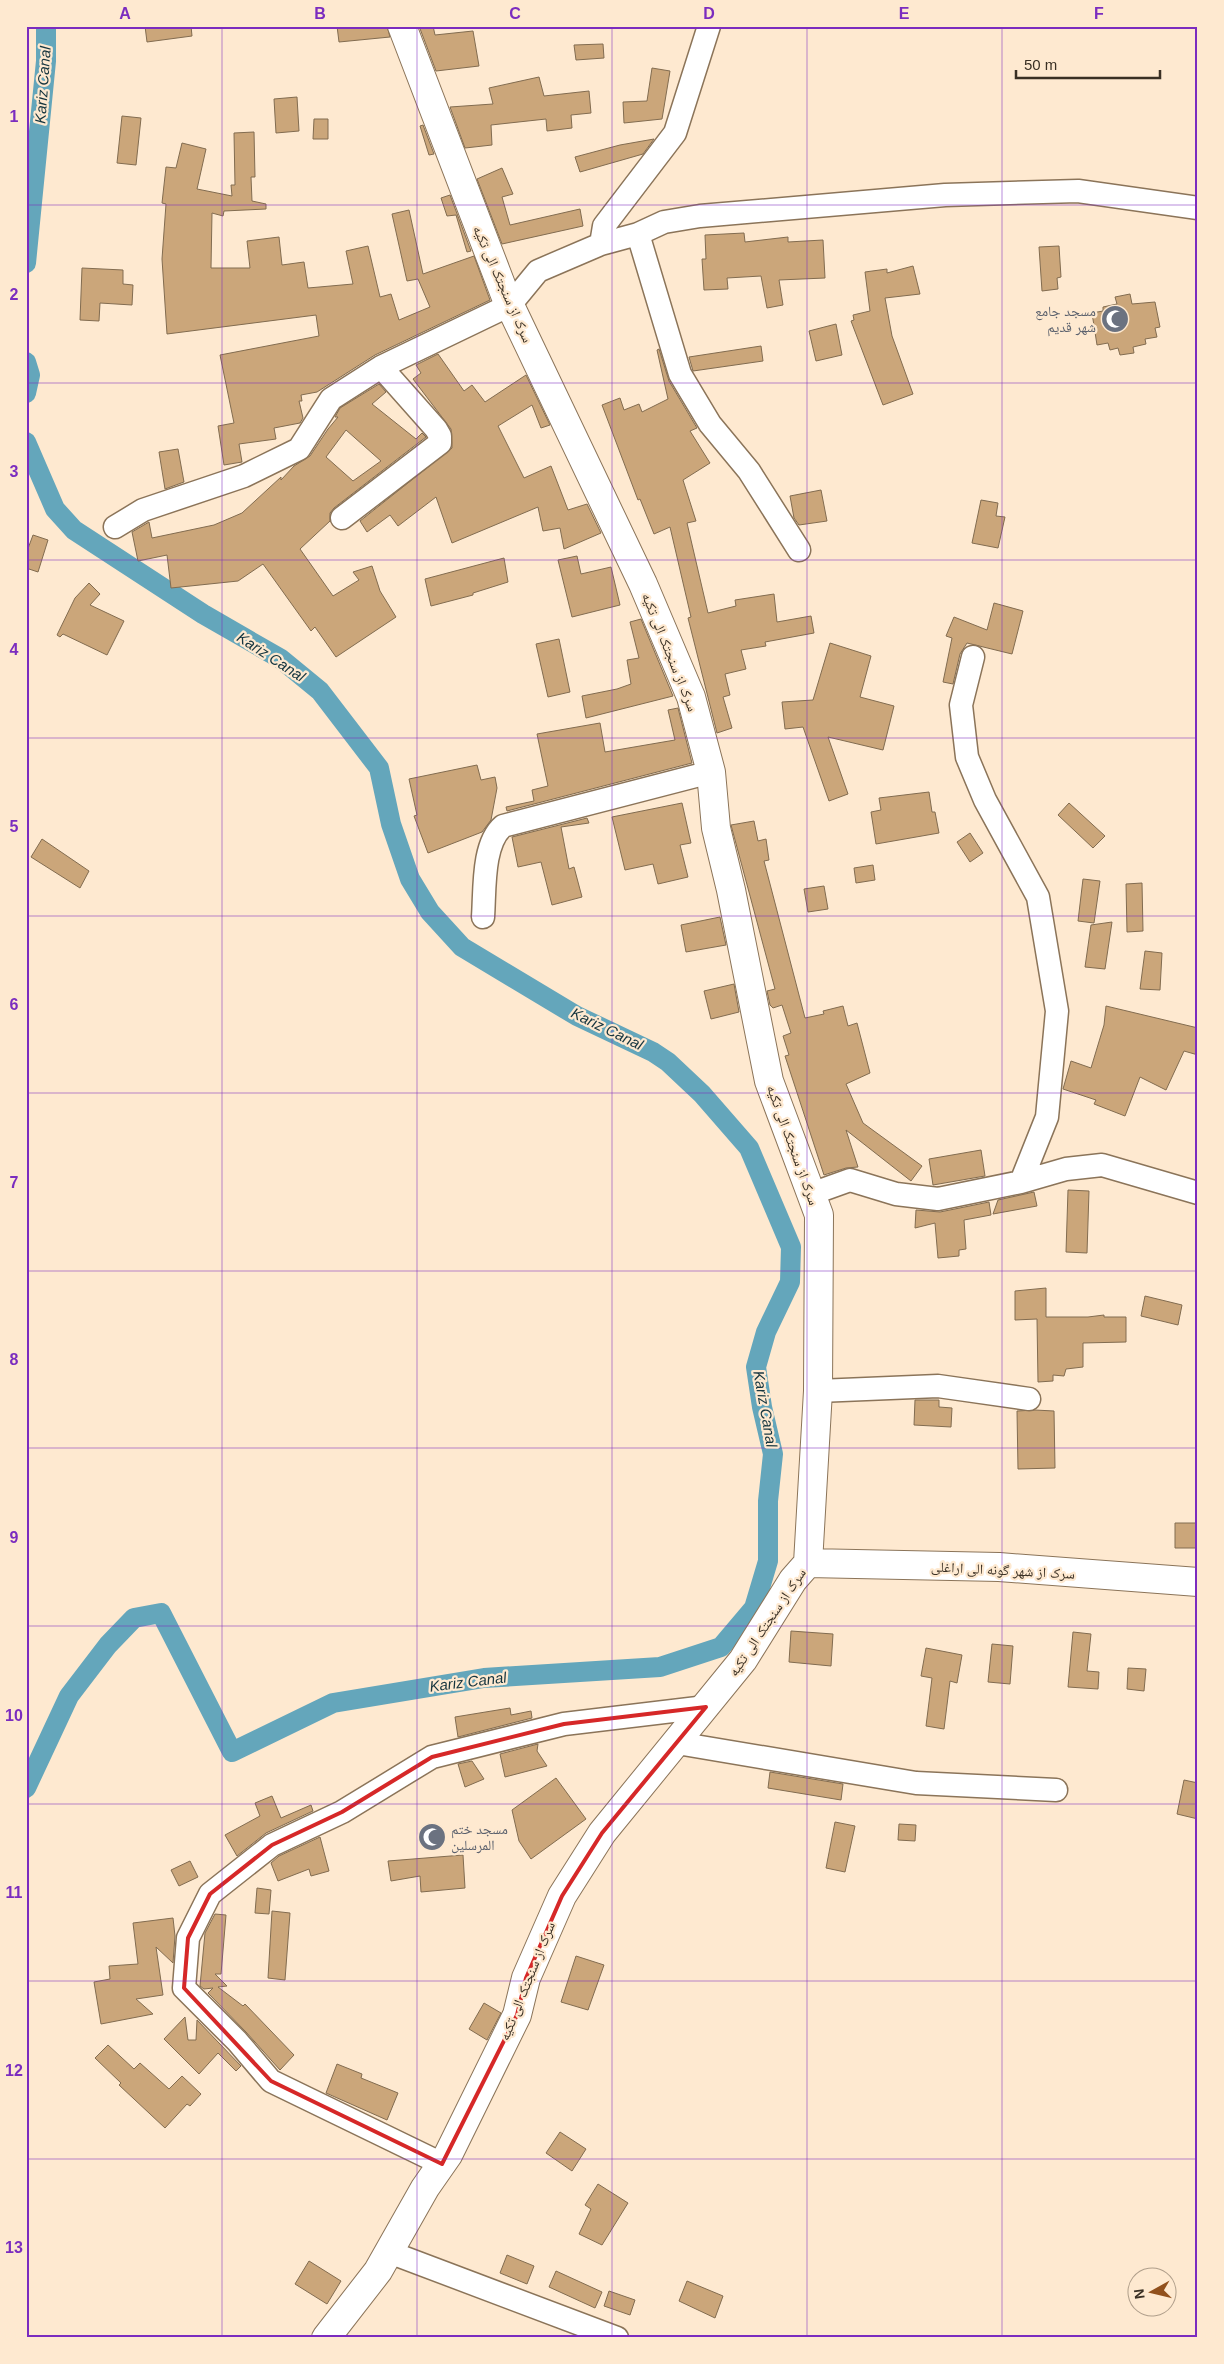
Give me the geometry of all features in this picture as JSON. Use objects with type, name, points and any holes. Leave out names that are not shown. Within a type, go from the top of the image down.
[{"type":"street","name":"سرک از سنجتک الی تکیه","points":[[326,2338],[378,2271],[425,2188],[442,2164],[517,2015],[526,1978],[562,1896],[602,1833],[744,1660],[792,1580],[808,1563],[818,1390],[819,1215],[769,1081],[731,890],[716,828],[711,772],[691,697],[643,584],[510,305],[476,224],[402,26]]},
{"type":"street","points":[[601,244],[604,226],[675,133],[709,26]]},
{"type":"street","points":[[115,528],[143,510],[244,476],[299,449],[331,399],[381,368],[510,305],[538,271],[601,244],[638,234],[664,222],[700,216],[945,195],[1078,191],[1198,208]]},
{"type":"street","points":[[638,234],[680,374],[710,424],[749,471],[800,550]]},
{"type":"street","points":[[342,518],[440,443],[440,436],[436,429],[381,368]]},
{"type":"street","points":[[973,657],[961,705],[967,757],[985,800],[1038,897],[1057,1010],[1047,1116],[1021,1182]]},
{"type":"street","points":[[483,916],[489,846],[495,833],[503,826],[711,772]]},
{"type":"street","points":[[811,1194],[850,1180],[896,1194],[938,1199],[1021,1182],[1066,1169],[1102,1165],[1198,1193]]},
{"type":"street","points":[[818,1390],[938,1386],[1029,1398]]},
{"type":"street","name":"سرک از شهر گونه الی اراغلی","points":[[808,1563],[999,1568],[1198,1582]]},
{"type":"street","points":[[442,2164],[271,2081],[237,2041],[184,1988],[188,1938],[210,1894],[272,1844],[342,1812],[432,1757],[564,1724],[706,1707]]},
{"type":"street","points":[[677,1743],[916,1783],[1056,1790]]},
{"type":"street","points":[[389,2252],[617,2338]]},
{"type":"highlighted area","points":[[706,1707],[602,1833],[562,1896],[526,1978],[517,2015],[442,2164],[271,2081],[184,1988],[188,1938],[210,1894],[272,1845],[342,1812],[432,1757],[564,1724]]},
{"type":"building","points":[[145,26],[191,26],[192,36],[147,42]]},
{"type":"building","points":[[337,26],[387,26],[390,37],[339,42]]},
{"type":"building","points":[[419,26],[433,26],[435,35],[473,31],[479,66],[436,71]]},
{"type":"building","points":[[603,44],[604,58],[576,60],[574,45]]},
{"type":"building","points":[[652,68],[670,71],[662,119],[624,123],[623,102],[647,101]]},
{"type":"building","points":[[539,77],[544,96],[589,91],[591,113],[571,115],[572,128],[547,131],[546,119],[491,125],[492,145],[465,148],[450,107],[493,104],[489,88]]},
{"type":"building","points":[[297,97],[299,131],[276,133],[274,99]]},
{"type":"building","points":[[122,116],[141,118],[136,165],[117,163]]},
{"type":"building","points":[[314,119],[328,119],[328,139],[313,139]]},
{"type":"building","points":[[423,125],[434,154],[429,155],[420,126]]},
{"type":"building","points":[[254,132],[255,177],[251,177],[252,201],[266,204],[266,209],[224,211],[223,216],[212,213],[211,268],[250,268],[247,241],[279,237],[282,265],[304,262],[308,288],[353,284],[346,251],[368,246],[380,297],[391,294],[399,320],[430,307],[418,279],[407,281],[392,214],[409,210],[423,274],[474,256],[490,300],[375,355],[317,392],[301,395],[302,401],[299,401],[303,418],[300,423],[274,428],[276,439],[239,444],[242,462],[224,465],[218,426],[234,423],[220,355],[319,336],[316,315],[167,334],[162,259],[166,204],[162,203],[166,167],[176,168],[182,143],[206,149],[197,189],[232,196],[231,185],[235,185],[234,133]]},
{"type":"building","points":[[654,139],[643,154],[580,172],[575,157],[620,145]]},
{"type":"building","points":[[502,168],[513,194],[502,197],[510,225],[580,209],[583,226],[502,244],[477,179]]},
{"type":"building","points":[[450,195],[471,251],[467,252],[456,215],[447,216],[441,198]]},
{"type":"building","points":[[744,233],[745,242],[788,237],[788,242],[823,240],[825,278],[779,280],[783,305],[767,308],[761,276],[727,278],[728,289],[704,290],[702,259],[706,259],[705,235]]},
{"type":"building","points":[[1059,246],[1061,277],[1057,278],[1058,289],[1042,291],[1039,247]]},
{"type":"building","points":[[913,266],[920,294],[885,298],[892,336],[913,394],[883,405],[851,321],[854,320],[853,315],[870,311],[865,272],[887,269],[887,273]]},
{"type":"building","points":[[82,268],[123,270],[123,284],[133,285],[132,305],[100,303],[99,321],[80,320]]},
{"type":"building","points":[[1130,294],[1132,304],[1155,302],[1160,327],[1155,328],[1157,337],[1145,339],[1146,344],[1133,347],[1134,353],[1120,355],[1118,348],[1110,350],[1108,343],[1097,345],[1092,313],[1103,311],[1103,307],[1117,304],[1115,297]]},
{"type":"building","points":[[836,324],[842,355],[816,361],[809,331]]},
{"type":"building","points":[[761,346],[763,361],[693,371],[689,357]]},
{"type":"building","points":[[659,349],[669,381],[697,428],[690,431],[710,463],[683,480],[696,521],[687,523],[708,613],[736,606],[735,600],[774,594],[777,622],[811,616],[814,633],[765,642],[766,646],[741,650],[746,669],[725,674],[730,695],[723,697],[732,728],[717,733],[688,618],[691,617],[670,527],[654,534],[640,499],[638,500],[602,405],[620,398],[624,410],[639,404],[642,412],[668,399],[657,350]]},
{"type":"building","points":[[438,354],[464,391],[472,385],[485,402],[526,375],[550,425],[541,428],[532,405],[498,426],[524,478],[551,466],[568,510],[587,504],[601,533],[564,549],[560,528],[543,531],[538,507],[452,543],[436,497],[398,526],[390,515],[367,532],[360,521],[452,448],[451,429],[413,379],[421,373],[416,365]]},
{"type":"building","points":[[379,384],[386,392],[372,404],[416,439],[422,433],[426,437],[334,508],[330,513],[330,521],[300,549],[333,596],[359,580],[353,572],[372,566],[380,591],[396,617],[336,657],[315,627],[311,631],[263,564],[238,581],[171,588],[167,555],[138,561],[132,532],[149,522],[152,538],[214,525],[242,513],[281,477],[281,480],[294,466],[310,456],[338,417],[335,417],[340,408]],"holes":[[[346,430],[381,461],[353,481],[326,457]]]},
{"type":"building","points":[[178,449],[184,482],[165,489],[159,452]]},
{"type":"building","points":[[821,490],[827,521],[799,525],[794,518],[790,496]]},
{"type":"building","points":[[981,500],[998,503],[996,516],[1005,517],[998,548],[972,543]]},
{"type":"building","points":[[33,535],[48,540],[38,572],[26,568],[26,554]]},
{"type":"building","points":[[577,556],[581,574],[611,567],[620,605],[572,617],[558,560]]},
{"type":"building","points":[[504,558],[508,582],[473,593],[473,595],[431,606],[425,579]]},
{"type":"building","points":[[89,583],[100,594],[90,605],[124,621],[107,655],[63,634],[60,637],[57,635],[75,598]]},
{"type":"building","points":[[994,603],[1023,611],[1012,654],[967,643],[960,654],[953,684],[943,682],[952,638],[946,636],[954,617],[987,630]]},
{"type":"building","points":[[641,619],[673,696],[586,718],[582,696],[617,689],[631,684],[627,660],[639,658],[630,622]]},
{"type":"building","points":[[559,639],[570,692],[548,697],[536,644]]},
{"type":"building","points":[[830,643],[871,656],[860,697],[894,706],[883,750],[828,737],[848,794],[829,801],[803,727],[785,729],[782,702],[813,700]]},
{"type":"building","points":[[678,708],[692,763],[507,811],[506,807],[534,801],[532,790],[548,786],[537,734],[600,723],[605,752],[675,740],[668,710]]},
{"type":"building","points":[[477,765],[481,780],[495,777],[497,788],[491,820],[482,832],[428,853],[414,816],[417,815],[409,779]]},
{"type":"building","points":[[929,792],[932,812],[935,812],[939,833],[876,844],[871,812],[881,810],[879,798]]},
{"type":"building","points":[[682,803],[691,843],[680,845],[688,877],[658,884],[653,864],[625,870],[612,817]]},
{"type":"building","points":[[1069,803],[1105,836],[1093,848],[1058,815]]},
{"type":"building","points":[[587,818],[589,823],[561,827],[569,869],[574,867],[582,897],[552,905],[541,862],[518,867],[512,837]]},
{"type":"building","points":[[754,821],[758,841],[766,839],[769,860],[764,861],[805,1018],[824,1014],[823,1011],[843,1006],[848,1026],[857,1023],[870,1073],[846,1084],[863,1123],[922,1166],[911,1181],[846,1130],[858,1167],[846,1168],[824,1175],[785,1056],[789,1055],[783,1036],[791,1033],[782,1005],[773,1008],[770,1005],[767,991],[775,989],[731,825]]},
{"type":"building","points":[[970,833],[983,853],[970,862],[957,842]]},
{"type":"building","points":[[42,839],[89,871],[80,888],[31,857]]},
{"type":"building","points":[[873,865],[875,880],[856,883],[854,868]]},
{"type":"building","points":[[1083,879],[1100,881],[1094,923],[1078,921]]},
{"type":"building","points":[[1142,883],[1143,931],[1127,932],[1126,884]]},
{"type":"building","points":[[824,886],[828,909],[808,912],[804,889]]},
{"type":"building","points":[[720,917],[726,945],[686,952],[681,925]]},
{"type":"building","points":[[1112,922],[1105,969],[1085,967],[1091,925]]},
{"type":"building","points":[[1145,951],[1162,953],[1160,990],[1140,989]]},
{"type":"building","points":[[734,984],[739,1012],[711,1019],[704,991]]},
{"type":"building","points":[[1106,1006],[1198,1028],[1198,1055],[1184,1051],[1166,1090],[1140,1077],[1125,1116],[1094,1104],[1096,1100],[1063,1089],[1071,1061],[1091,1068],[1104,1025]]},
{"type":"building","points":[[981,1150],[985,1176],[933,1185],[929,1159]]},
{"type":"building","points":[[1068,1190],[1089,1191],[1087,1253],[1066,1252]]},
{"type":"building","points":[[1034,1192],[1037,1206],[993,1214],[998,1200]]},
{"type":"building","points":[[989,1202],[991,1215],[964,1220],[966,1249],[959,1250],[959,1256],[938,1258],[935,1223],[915,1228],[916,1210],[940,1212]]},
{"type":"building","points":[[1046,1288],[1046,1317],[1104,1315],[1104,1317],[1126,1317],[1126,1342],[1083,1343],[1083,1367],[1066,1369],[1064,1376],[1053,1375],[1053,1381],[1038,1382],[1037,1319],[1015,1320],[1015,1291]]},
{"type":"building","points":[[1145,1296],[1182,1305],[1178,1325],[1141,1316]]},
{"type":"building","points":[[915,1400],[939,1400],[939,1407],[952,1408],[951,1427],[914,1425]]},
{"type":"building","points":[[1017,1411],[1054,1411],[1055,1468],[1018,1469]]},
{"type":"building","points":[[1175,1523],[1198,1523],[1198,1548],[1175,1548]]},
{"type":"building","points":[[791,1631],[833,1634],[831,1666],[789,1662]]},
{"type":"building","points":[[1073,1632],[1091,1634],[1087,1671],[1099,1672],[1098,1689],[1068,1687]]},
{"type":"building","points":[[992,1644],[1013,1646],[1010,1684],[988,1682]]},
{"type":"building","points":[[926,1648],[962,1655],[957,1683],[950,1681],[944,1729],[926,1726],[932,1678],[921,1676]]},
{"type":"building","points":[[1128,1668],[1146,1669],[1144,1691],[1127,1689]]},
{"type":"building","points":[[510,1708],[511,1715],[531,1711],[532,1718],[458,1737],[455,1717]]},
{"type":"building","points":[[538,1744],[537,1751],[547,1766],[505,1777],[500,1754]]},
{"type":"building","points":[[472,1761],[484,1779],[465,1787],[458,1764]]},
{"type":"building","points":[[770,1772],[843,1784],[841,1800],[768,1788]]},
{"type":"building","points":[[556,1778],[586,1819],[531,1859],[519,1841],[512,1810]]},
{"type":"building","points":[[1184,1780],[1198,1783],[1198,1819],[1177,1814]]},
{"type":"building","points":[[272,1796],[281,1818],[311,1805],[313,1811],[266,1833],[237,1856],[225,1835],[260,1816],[255,1803]]},
{"type":"building","points":[[835,1822],[855,1826],[845,1872],[826,1868]]},
{"type":"building","points":[[899,1824],[916,1825],[915,1841],[898,1840]]},
{"type":"building","points":[[320,1837],[329,1871],[311,1876],[309,1869],[278,1881],[271,1863],[279,1856]]},
{"type":"building","points":[[463,1855],[465,1888],[421,1892],[420,1876],[391,1881],[388,1861]]},
{"type":"building","points":[[190,1861],[198,1877],[179,1886],[171,1870]]},
{"type":"building","points":[[257,1888],[271,1890],[269,1914],[255,1913]]},
{"type":"building","points":[[272,1911],[290,1913],[285,1980],[268,1978]]},
{"type":"building","points":[[215,1914],[226,1915],[221,1974],[215,1974],[227,1986],[218,1987],[243,2006],[245,2004],[294,2055],[280,2070],[208,1993],[213,1988],[204,1989],[200,1986],[205,1933]]},
{"type":"building","points":[[173,1918],[175,1936],[173,1963],[156,1947],[163,1995],[136,1999],[153,2014],[101,2024],[94,1982],[110,1979],[109,1966],[138,1964],[133,1923]]},
{"type":"building","points":[[576,1956],[604,1965],[588,2010],[561,2002]]},
{"type":"building","points":[[484,2003],[501,2013],[487,2040],[469,2029]]},
{"type":"building","points":[[185,2017],[188,2040],[196,2040],[197,2020],[241,2066],[236,2071],[218,2053],[199,2074],[164,2039]]},
{"type":"building","points":[[108,2045],[134,2069],[140,2063],[169,2089],[182,2076],[201,2094],[190,2106],[187,2104],[165,2128],[119,2085],[121,2083],[95,2058]]},
{"type":"building","points":[[337,2064],[362,2074],[361,2078],[398,2093],[387,2120],[326,2093]]},
{"type":"building","points":[[560,2132],[586,2149],[572,2171],[546,2153]]},
{"type":"building","points":[[598,2184],[628,2203],[602,2245],[579,2234],[591,2209],[585,2205]]},
{"type":"building","points":[[507,2255],[534,2266],[527,2284],[500,2273]]},
{"type":"building","points":[[309,2261],[341,2281],[327,2304],[295,2284]]},
{"type":"building","points":[[556,2271],[602,2292],[595,2308],[549,2287]]},
{"type":"building","points":[[687,2281],[723,2296],[715,2318],[679,2301]]},
{"type":"building","points":[[609,2291],[635,2300],[630,2315],[604,2306]]},
{"type":"waterway","name":"Kariz Canal","points":[[26,263],[46,61],[46,26]]},
{"type":"waterway","name":"Kariz Canal","points":[[26,362],[30,375],[26,393]]},
{"type":"waterway","name":"Kariz Canal","points":[[26,442],[55,509],[74,530],[203,614],[281,659],[320,691],[379,768],[391,824],[410,879],[430,912],[462,947],[577,1016],[653,1052],[668,1062],[702,1094],[749,1148],[791,1247],[790,1282],[766,1332],[756,1367],[762,1407],[773,1454],[768,1501],[768,1561],[754,1608],[721,1647],[660,1667],[484,1678],[333,1703],[232,1752],[161,1613],[134,1618],[108,1645],[69,1696],[26,1788]]},
{"type":"place","name":"مسجد جامع شهر قدیم","points":[[1115,319]]},
{"type":"place","name":"مسجد ختم المرسلین","points":[[432,1837]]}]
